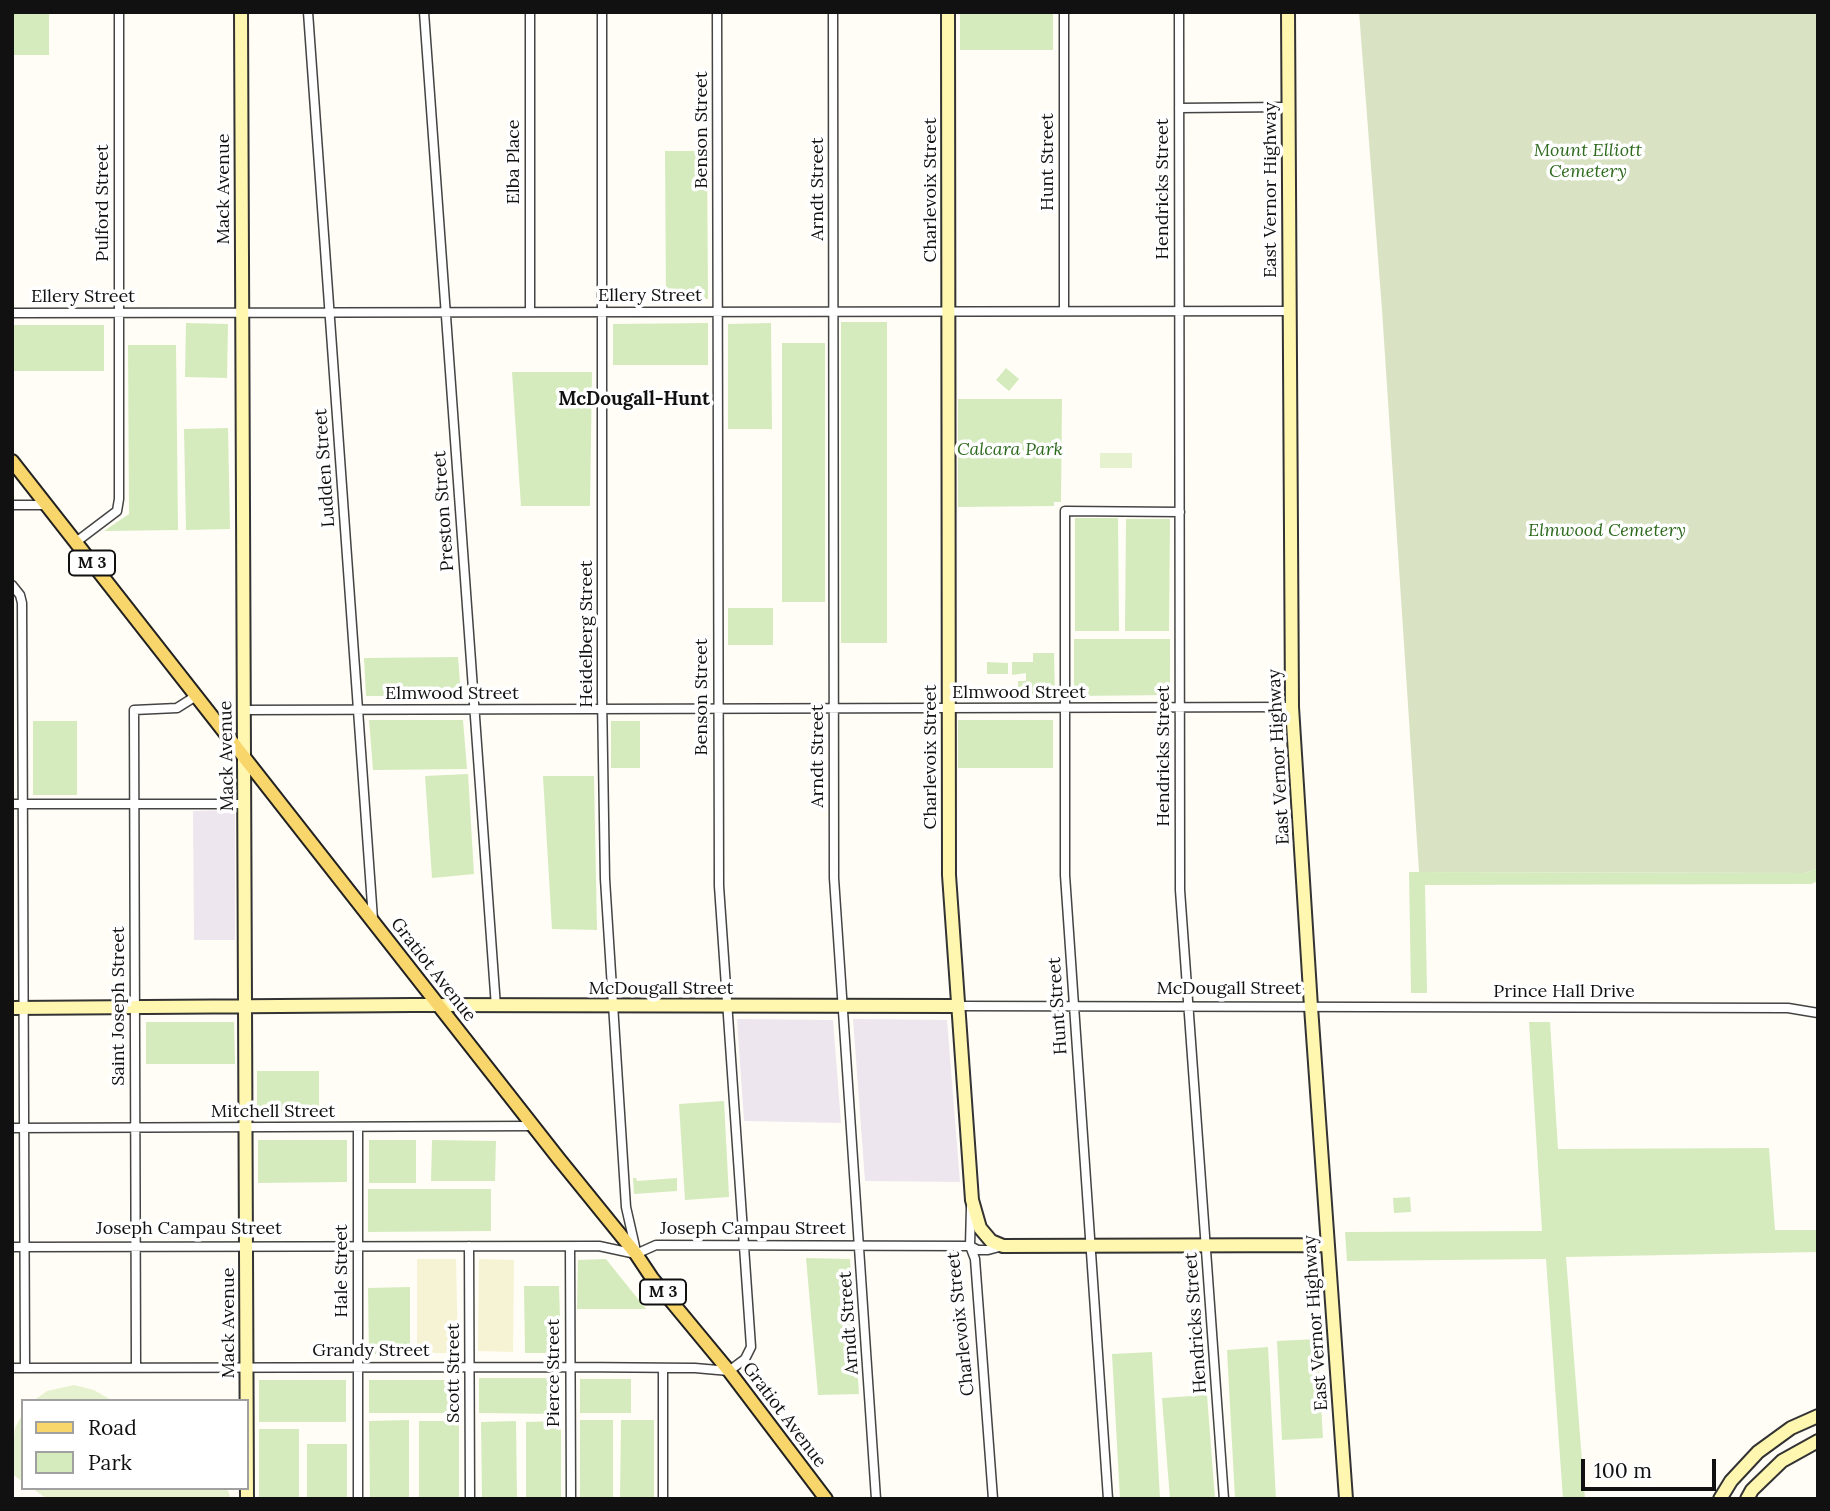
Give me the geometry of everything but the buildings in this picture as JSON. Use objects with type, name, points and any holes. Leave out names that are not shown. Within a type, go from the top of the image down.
[{"type":"main road","name":"Gratiot Avenue","points":[[12,461],[636,1254],[652,1278],[729,1371],[826,1499]]},
{"type":"street","name":"Pulford Street","points":[[76,542],[117,511],[120,470],[119,12]]},
{"type":"street","name":"Mack Avenue","points":[[241,12],[247,1399]]},
{"type":"street","name":"Ludden Street","points":[[308,12],[374,922]]},
{"type":"street","name":"Preston Street","points":[[424,12],[496,1007]]},
{"type":"street","name":"Elba Place","points":[[530,12],[530,312]]},
{"type":"street","name":"Heidelberg Street","points":[[602,12],[602,710],[605,879],[625,1207],[636,1254]]},
{"type":"street","name":"Benson Street","points":[[717,12],[719,886],[751,1347],[745,1359],[729,1371]]},
{"type":"street","name":"Arndt Street","points":[[833,12],[834,878],[876,1499]]},
{"type":"street","name":"Charlevoix Street","points":[[948,12],[950,883],[972,1200],[971,1246],[975,1259],[993,1499]]},
{"type":"street","name":"Hunt Street","points":[[1064,12],[1064,311]]},
{"type":"street","name":"Hendricks Street","points":[[1179,12],[1180,890],[1224,1499]]},
{"type":"street","name":"East Vernor Highway","points":[[1288,12],[1292,707],[1346,1499]]},
{"type":"street","points":[[1179,108],[1288,107]]},
{"type":"street","name":"Ellery Street","points":[[12,313],[1289,311]]},
{"type":"street","points":[[12,505],[47,505]]},
{"type":"street","name":"Hunt Street","points":[[1108,1499],[1065,875],[1065,511],[1180,512]]},
{"type":"street","points":[[12,585],[20,595],[22,603],[23,804],[18,1008],[24,1128],[25,1368]]},
{"type":"street","name":"Saint Joseph Street","points":[[136,1368],[134,710],[177,708],[196,696]]},
{"type":"street","name":"Elmwood Street","points":[[243,710],[1292,707]]},
{"type":"street","points":[[12,804],[245,804]]},
{"type":"street","name":"McDougall Street","points":[[18,1008],[1311,1007]]},
{"type":"street","name":"Prince Hall Drive","points":[[1311,1007],[1788,1008],[1818,1013]]},
{"type":"street","name":"Mitchell Street","points":[[12,1128],[534,1126]]},
{"type":"street","name":"Hale Street","points":[[358,1128],[358,1499]]},
{"type":"street","points":[[972,1200],[983,1234],[990,1241],[1003,1246]]},
{"type":"street","name":"Joseph Campau Street","points":[[12,1247],[599,1246],[636,1254],[656,1245],[971,1246],[978,1250],[988,1250],[1003,1246],[1328,1245]]},
{"type":"street","name":"Scott Street","points":[[469,1246],[470,1499]]},
{"type":"street","name":"Pierce Street","points":[[570,1247],[571,1499]]},
{"type":"street","name":"Grandy Street","points":[[12,1368],[570,1367],[695,1368],[729,1371]]},
{"type":"street","points":[[663,1368],[663,1499]]},
{"type":"street","points":[[1720,1499],[1731,1481],[1758,1452],[1791,1428],[1818,1416]]},
{"type":"street","points":[[1747,1499],[1752,1490],[1782,1461],[1818,1440]]},
{"type":"shaded area","points":[[235,810],[235,940],[194,940],[193,811]]},
{"type":"shaded area","points":[[737,1019],[833,1020],[841,1123],[744,1121]]},
{"type":"shaded area","points":[[853,1019],[947,1020],[960,1182],[865,1181]]},
{"type":"shaded area","points":[[417,1259],[456,1259],[458,1353],[417,1353]]},
{"type":"shaded area","points":[[479,1259],[514,1260],[513,1352],[478,1351]]},
{"type":"green space","points":[[12,12],[49,12],[49,55],[12,55]]},
{"type":"green space","points":[[960,12],[1053,12],[1053,50],[960,50]]},
{"type":"green space","name":"Elmwood Cemetery","points":[[1359,12],[1818,12],[1818,868],[1805,873],[1419,872],[1382,310]]},
{"type":"green space","points":[[665,151],[707,151],[708,299],[666,299]]},
{"type":"green space","points":[[841,322],[887,322],[887,643],[841,643]]},
{"type":"green space","points":[[186,323],[228,324],[227,378],[185,377]]},
{"type":"green space","points":[[708,323],[708,365],[613,365],[613,324]]},
{"type":"green space","points":[[771,323],[772,429],[728,429],[728,324]]},
{"type":"green space","points":[[12,325],[104,325],[104,371],[12,371]]},
{"type":"green space","points":[[782,343],[825,343],[825,602],[782,602]]},
{"type":"green space","points":[[128,345],[176,345],[178,530],[104,531],[129,514]]},
{"type":"green space","points":[[1006,368],[1019,379],[1009,391],[996,380]]},
{"type":"green space","points":[[512,372],[592,372],[590,506],[521,506]]},
{"type":"green space","name":"Calcara Park","points":[[958,399],[1062,399],[1061,502],[1054,502],[1054,506],[958,507]]},
{"type":"green space","points":[[228,428],[230,529],[186,530],[184,429]]},
{"type":"green space","points":[[1100,453],[1132,453],[1132,468],[1100,468]]},
{"type":"green space","points":[[1075,518],[1118,518],[1119,631],[1075,631]]},
{"type":"green space","points":[[1126,519],[1170,519],[1169,631],[1125,631]]},
{"type":"green space","points":[[728,608],[773,608],[773,645],[728,645]]},
{"type":"green space","points":[[1074,639],[1170,639],[1170,695],[1074,696]]},
{"type":"green space","points":[[1033,653],[1054,653],[1055,695],[1018,696],[1018,681],[1026,681],[1026,673],[1012,675],[1012,662],[1033,662]]},
{"type":"green space","points":[[458,657],[461,696],[366,696],[364,658]]},
{"type":"green space","points":[[987,662],[1008,663],[1008,674],[987,674]]},
{"type":"green space","points":[[369,720],[463,720],[467,769],[373,770]]},
{"type":"green space","points":[[958,720],[1053,720],[1053,768],[958,768]]},
{"type":"green space","points":[[33,721],[77,721],[77,795],[33,795]]},
{"type":"green space","points":[[611,721],[640,721],[640,768],[611,768]]},
{"type":"green space","points":[[468,774],[474,874],[432,878],[425,776]]},
{"type":"green space","points":[[543,776],[594,776],[597,930],[552,929]]},
{"type":"green space","points":[[1818,868],[1818,881],[1811,884],[1425,885],[1427,993],[1411,993],[1409,872],[1805,873]]},
{"type":"green space","points":[[146,1022],[234,1022],[235,1064],[146,1064]]},
{"type":"green space","points":[[1529,1022],[1550,1022],[1558,1149],[1769,1148],[1775,1230],[1818,1230],[1818,1252],[1566,1257],[1585,1499],[1563,1499],[1546,1259],[1347,1261],[1345,1232],[1542,1231]]},
{"type":"green space","points":[[257,1071],[319,1071],[319,1113],[257,1113]]},
{"type":"green space","points":[[724,1101],[729,1197],[685,1200],[679,1104]]},
{"type":"green space","points":[[258,1140],[347,1140],[347,1182],[258,1183]]},
{"type":"green space","points":[[369,1140],[416,1140],[416,1183],[369,1183]]},
{"type":"green space","points":[[432,1140],[496,1141],[495,1181],[431,1181]]},
{"type":"green space","points":[[633,1178],[637,1181],[677,1178],[677,1191],[634,1194]]},
{"type":"green space","points":[[368,1189],[491,1189],[491,1231],[368,1232]]},
{"type":"green space","points":[[1410,1197],[1411,1212],[1394,1213],[1393,1198]]},
{"type":"green space","points":[[806,1258],[850,1259],[859,1394],[818,1395]]},
{"type":"green space","points":[[606,1259],[646,1309],[577,1309],[578,1260]]},
{"type":"green space","points":[[524,1286],[559,1286],[561,1353],[525,1353]]},
{"type":"green space","points":[[410,1287],[410,1353],[369,1354],[368,1288]]},
{"type":"green space","points":[[1317,1339],[1323,1438],[1282,1440],[1277,1341]]},
{"type":"green space","points":[[1268,1347],[1276,1499],[1235,1499],[1227,1350]]},
{"type":"green space","points":[[1152,1352],[1160,1499],[1120,1499],[1112,1354]]},
{"type":"green space","points":[[479,1378],[560,1378],[560,1414],[479,1413]]},
{"type":"green space","points":[[580,1379],[631,1379],[631,1413],[580,1413]]},
{"type":"green space","points":[[259,1380],[346,1380],[346,1422],[259,1422]]},
{"type":"green space","points":[[369,1380],[460,1380],[460,1413],[369,1413]]},
{"type":"green space","points":[[74,1385],[94,1390],[110,1399],[36,1399],[47,1391]]},
{"type":"green space","points":[[1207,1395],[1215,1499],[1170,1499],[1162,1398]]},
{"type":"green space","points":[[21,1417],[21,1481],[12,1474],[15,1428]]},
{"type":"green space","points":[[409,1420],[409,1499],[370,1499],[369,1421]]},
{"type":"green space","points":[[580,1420],[613,1420],[613,1499],[580,1499]]},
{"type":"green space","points":[[621,1420],[654,1420],[654,1499],[620,1499]]},
{"type":"green space","points":[[419,1421],[459,1421],[459,1499],[419,1499]]},
{"type":"green space","points":[[516,1421],[517,1499],[482,1499],[481,1422]]},
{"type":"green space","points":[[561,1421],[561,1499],[526,1499],[526,1422]]},
{"type":"green space","points":[[259,1429],[299,1429],[299,1499],[259,1499]]},
{"type":"green space","points":[[307,1444],[347,1444],[347,1499],[307,1499]]},
{"type":"green space","points":[[35,1490],[228,1490],[231,1499],[47,1499]]},
{"type":"district","name":"McDougall-Hunt","points":[[634,400]]},
{"type":"park label","name":"Mount Elliott Cemetery","points":[[1588,161]]}]
